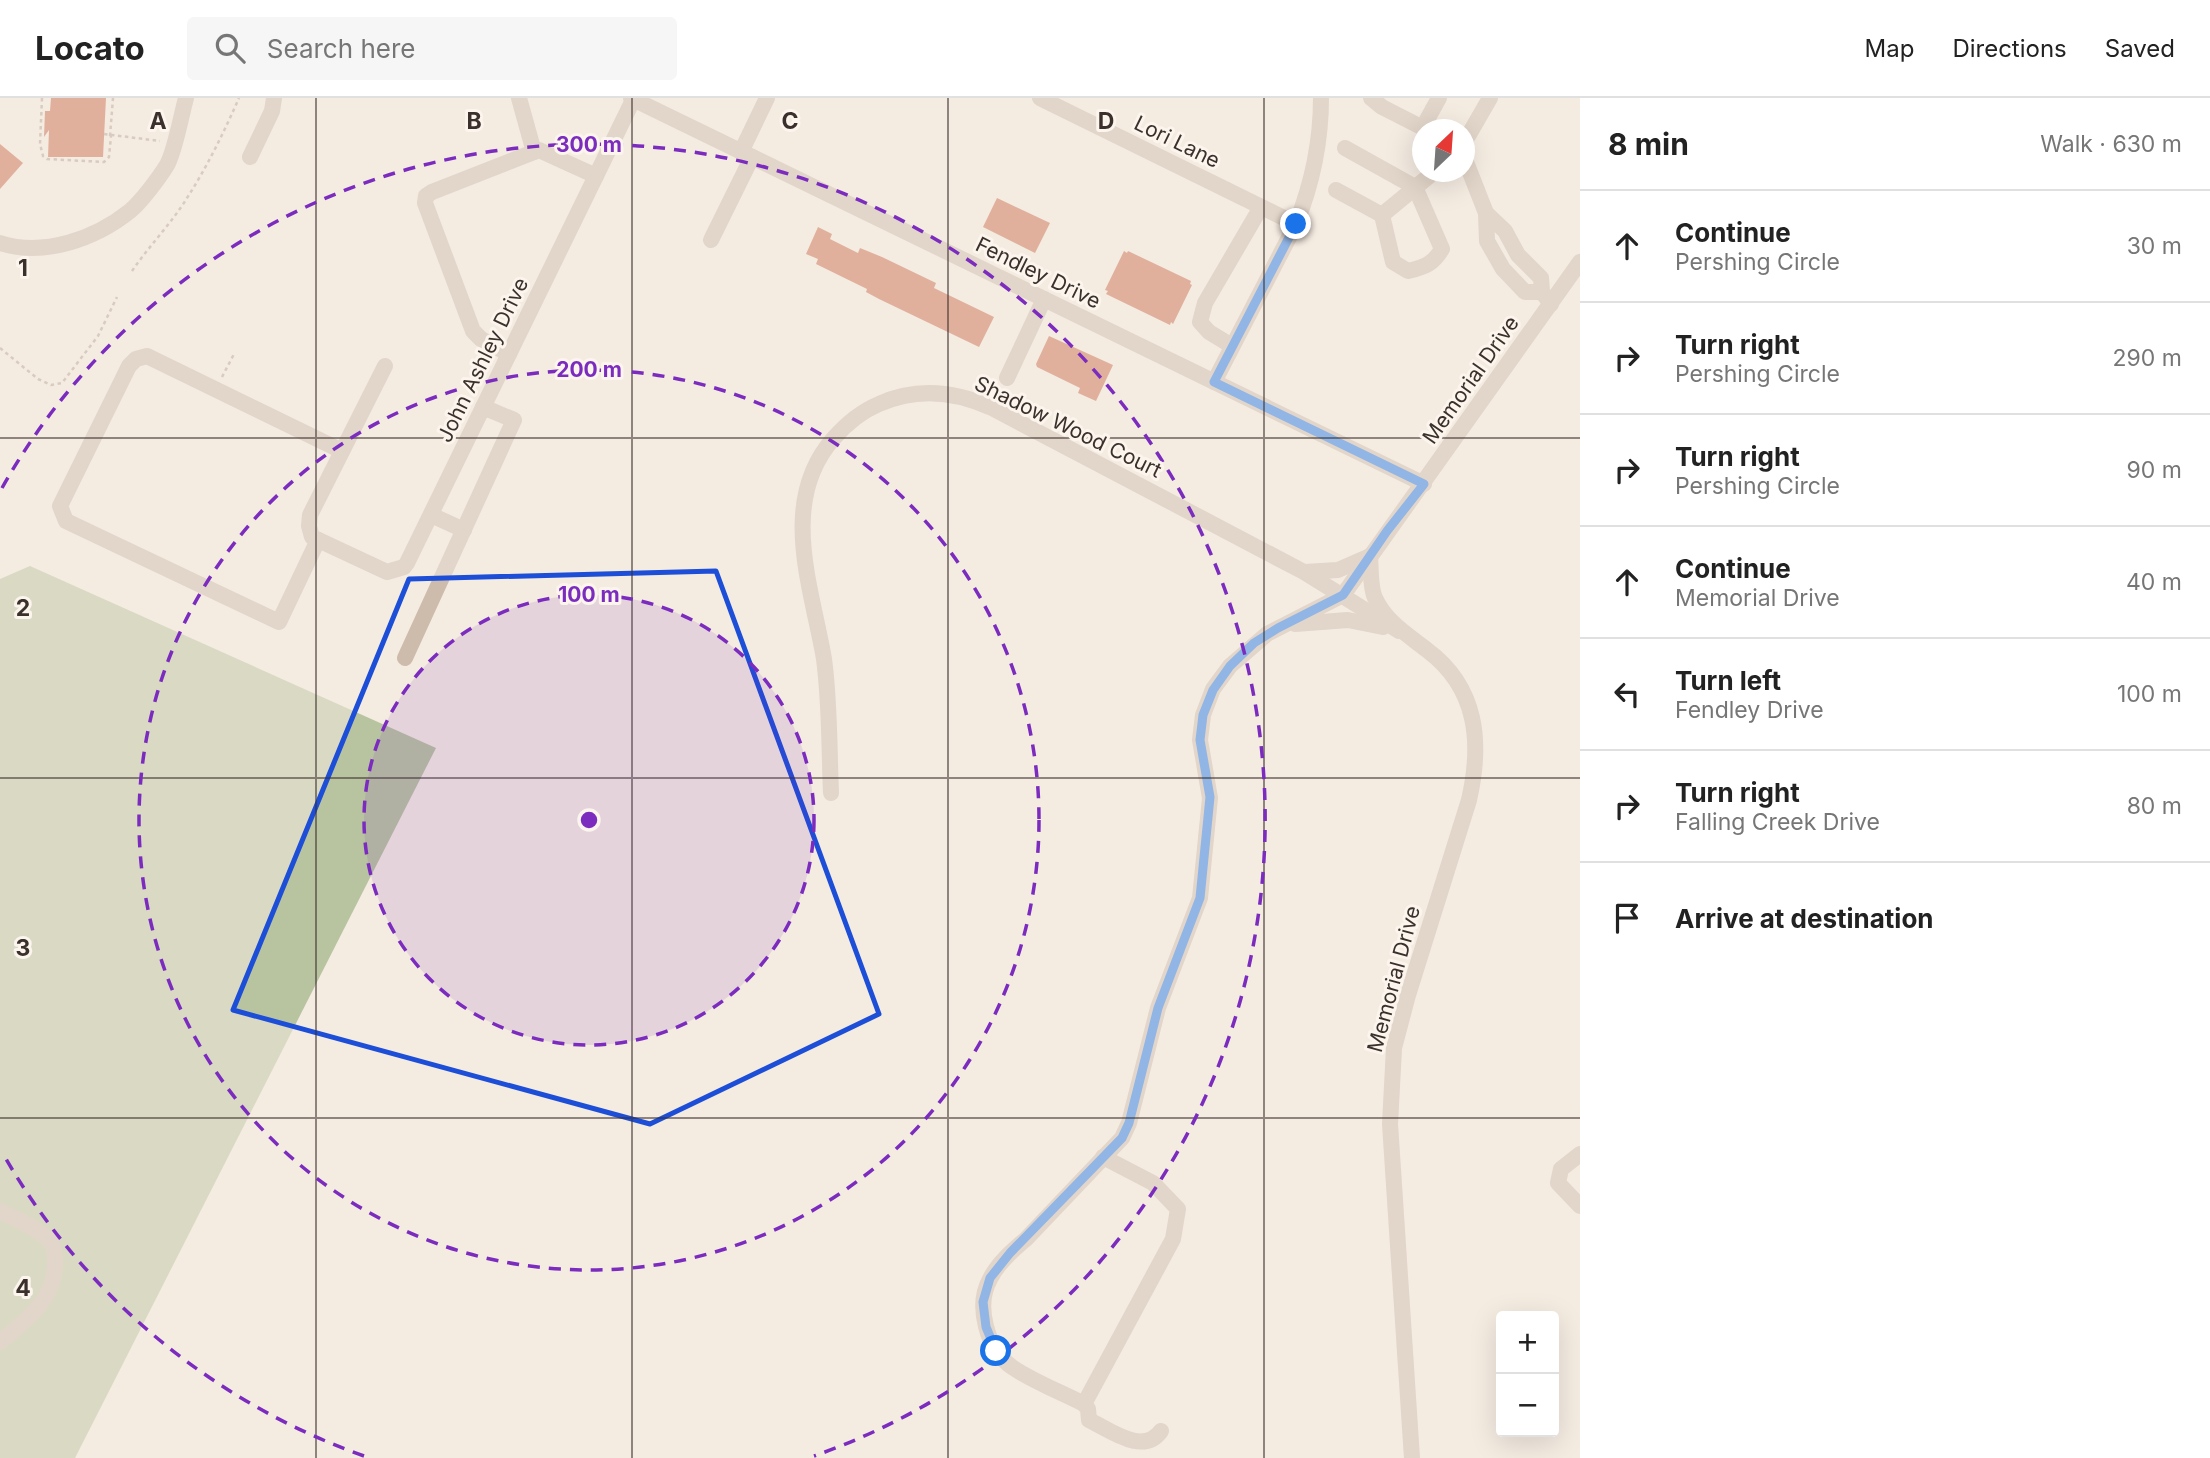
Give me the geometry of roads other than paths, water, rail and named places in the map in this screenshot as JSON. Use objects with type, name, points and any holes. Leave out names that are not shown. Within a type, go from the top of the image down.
[{"type":"street","points":[[0,243],[47,247],[92,236],[132,210],[168,163],[186,98]]},
{"type":"street","points":[[250,157],[272,111],[274,98]]},
{"type":"street","points":[[519,98],[534,152]]},
{"type":"street","points":[[711,240],[747,155],[767,98]]},
{"type":"street","name":"Lori Lane","points":[[1040,98],[1296,224]]},
{"type":"street","points":[[1214,382],[1296,224],[1310,181],[1320,132],[1321,98]]},
{"type":"street","points":[[1429,119],[1439,98]]},
{"type":"street","points":[[1475,125],[1490,98]]},
{"type":"street","name":"Fendley Drive","points":[[633,99],[1424,484]]},
{"type":"street","name":"John Ashley Drive","points":[[324,543],[379,570],[393,571],[407,563],[633,99]]},
{"type":"street","points":[[1380,101],[1412,120]]},
{"type":"street","points":[[1336,190],[1382,215],[1393,262],[1408,271],[1425,267],[1435,260],[1442,249],[1415,187],[1345,148]]},
{"type":"street","points":[[509,354],[481,339],[473,331],[425,203],[426,196],[539,150],[596,176]]},
{"type":"street","points":[[1382,215],[1421,182]]},
{"type":"street","points":[[1474,182],[1486,213],[1505,231],[1518,255],[1541,278],[1546,298]]},
{"type":"street","points":[[1233,346],[1209,332],[1200,322],[1205,303],[1261,206]]},
{"type":"street","name":"Memorial Drive","points":[[1412,1458],[1390,1124],[1394,1048],[1469,800],[1477,745],[1474,720],[1465,695],[1449,671],[1430,652],[1399,631],[1374,597],[1370,556],[1424,484],[1546,298],[1580,262]]},
{"type":"street","points":[[1007,378],[1044,299]]},
{"type":"street","points":[[342,451],[147,356],[136,359],[129,366],[60,506],[66,522],[279,622],[324,543],[312,537],[310,515],[342,451],[384,366]]},
{"type":"street","name":"Shadow Wood Court","points":[[831,793],[827,690],[804,556],[803,506],[816,462],[843,428],[870,408],[899,397],[926,393],[962,396],[977,401],[1304,572],[1399,631]]},
{"type":"street","points":[[405,658],[514,420],[483,407]]},
{"type":"street","points":[[430,515],[464,530]]},
{"type":"street","points":[[1304,572],[1338,570],[1370,556]]},
{"type":"street","points":[[1160,1431],[1151,1441],[1138,1443],[1090,1420],[1084,1404],[1010,1366],[996,1351],[986,1327],[983,1302],[990,1278],[1122,1138],[1129,1123],[1158,1008],[1200,898],[1210,797],[1200,740],[1203,715],[1213,690],[1230,666],[1254,643],[1343,595],[1370,556]]},
{"type":"street","name":"Memorial Drive","points":[[1278,628],[1307,622],[1348,620],[1399,631]]},
{"type":"street","points":[[1580,1154],[1561,1169],[1558,1183],[1580,1206]]},
{"type":"street","points":[[1084,1404],[1173,1239],[1178,1209],[1153,1183],[1103,1157]]},
{"type":"street","points":[[0,1212],[48,1239],[54,1247],[55,1257],[55,1272],[50,1292],[30,1316],[0,1342]]}]
